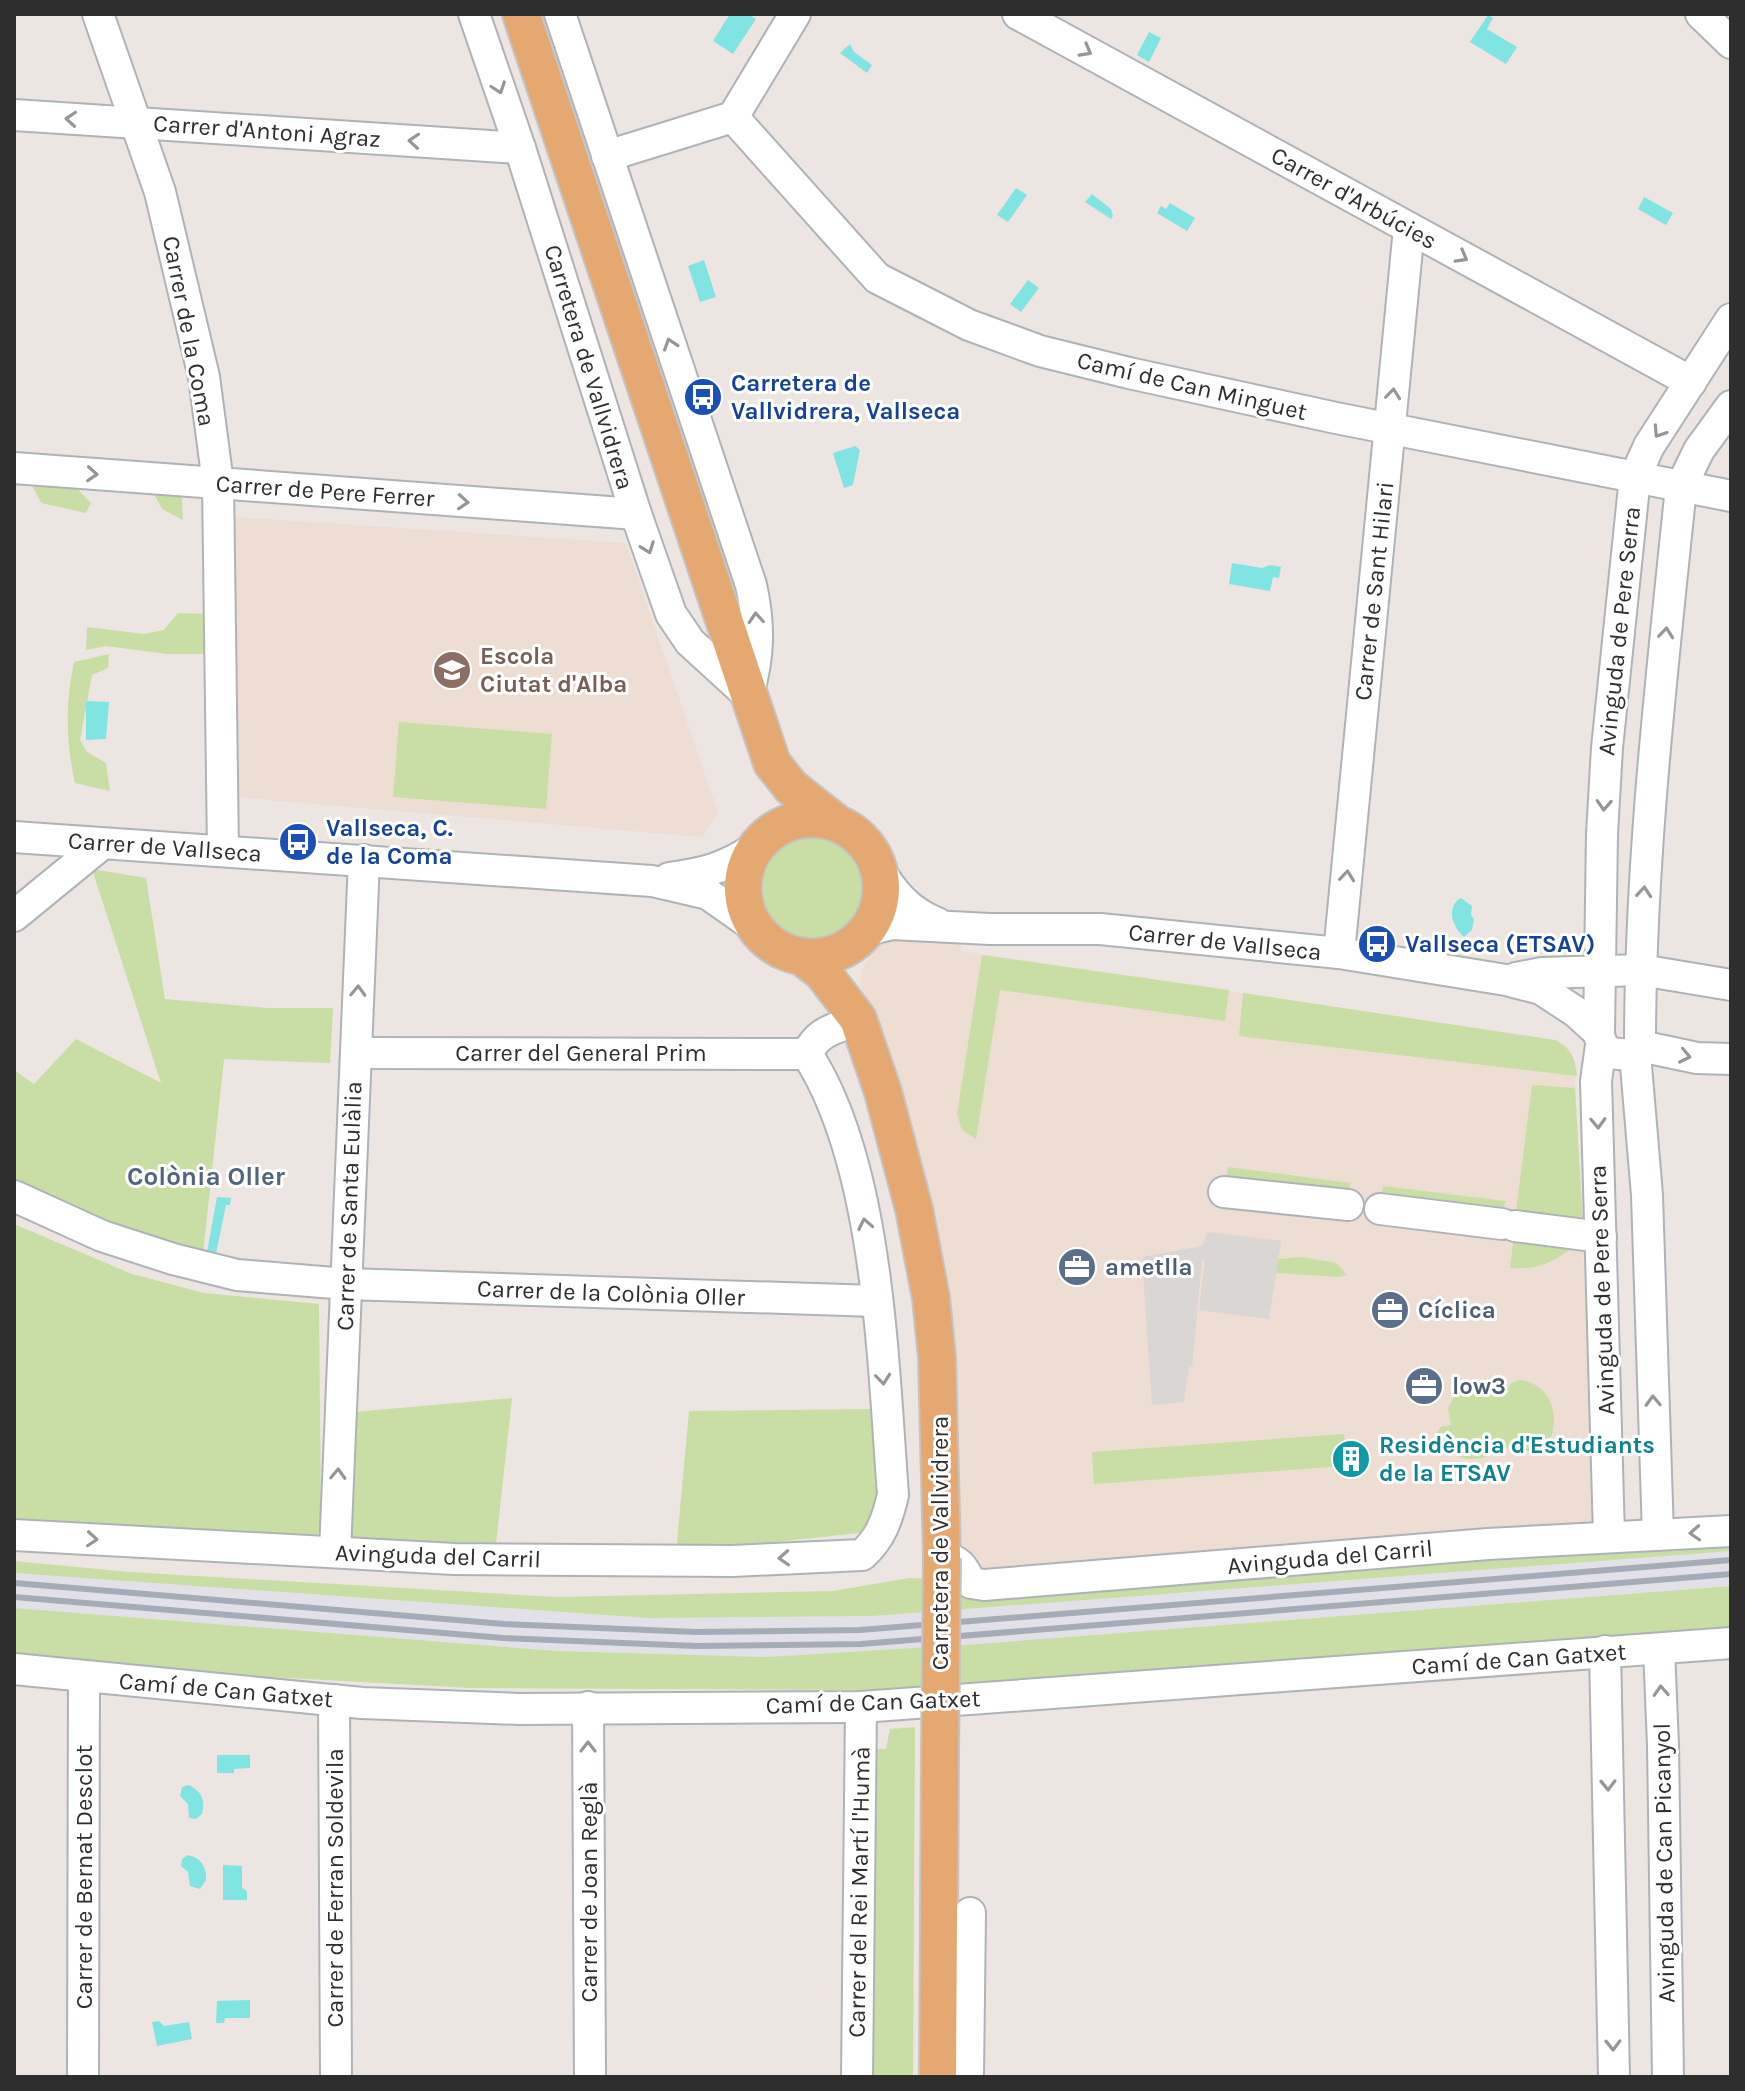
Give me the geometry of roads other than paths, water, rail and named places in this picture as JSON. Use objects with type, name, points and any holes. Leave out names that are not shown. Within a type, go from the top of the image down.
[{"type":"main road","name":"Carretera de Vallvidrera","points":[[521,14],[772,763],[791,787],[834,821]]},
{"type":"main road","name":"Carretera de Vallvidrera","points":[[759,843],[772,763]]},
{"type":"main road","points":[[791,821],[834,821],[859,836],[878,867],[881,900],[864,933],[832,955],[801,956],[782,951],[752,925],[743,901],[744,873],[759,843],[791,821]]},
{"type":"main road","name":"Carretera de Vallvidrera","points":[[864,933],[855,965],[858,1019],[907,1178],[931,1298],[939,1377],[942,1558],[938,2077]]},
{"type":"main road","name":"Carretera de Vallvidrera","points":[[801,956],[822,972],[858,1019]]},
{"type":"street","name":"Carrer de la Coma","points":[[98,14],[160,192],[204,377],[218,483],[223,851]]},
{"type":"street","name":"Carretera de Vallvidrera","points":[[474,14],[671,614],[690,642],[748,695]]},
{"type":"street","points":[[560,14],[751,585],[758,617],[756,665],[748,695]]},
{"type":"street","points":[[607,156],[733,117],[795,14]]},
{"type":"street","name":"Carrer d'Arbúcies","points":[[1018,14],[1691,382]]},
{"type":"street","points":[[1701,14],[1731,43]]},
{"type":"street","name":"Carrer d'Antoni Agraz","points":[[14,115],[520,148]]},
{"type":"street","name":"Camí de Can Minguet","points":[[733,117],[877,278],[969,325],[1040,351],[1390,429],[1731,496]]},
{"type":"street","name":"Carrer de Sant Hilari","points":[[1339,953],[1409,228]]},
{"type":"street","name":"Avinguda de Pere Serra","points":[[1609,1536],[1596,1081],[1600,1039],[1602,834],[1607,748],[1635,477],[1649,446],[1731,319]]},
{"type":"street","name":"Avinguda de Pere Serra","points":[[1658,1535],[1647,1195],[1637,1050],[1642,908],[1654,751],[1681,487],[1699,450],[1731,406]]},
{"type":"street","name":"Carrer de Pere Ferrer","points":[[14,468],[636,514]]},
{"type":"street","name":"Carrer de Vallseca","points":[[14,837],[652,881]]},
{"type":"street","points":[[652,881],[709,872],[731,864],[759,843]]},
{"type":"street","points":[[14,916],[102,844]]},
{"type":"street","name":"Carrer de Santa Eulàlia","points":[[335,1552],[364,860]]},
{"type":"street","name":"Carrer de Vallseca","points":[[878,867],[903,903],[923,918],[942,926]]},
{"type":"street","points":[[652,881],[708,894],[752,925]]},
{"type":"street","name":"Carrer de Vallseca","points":[[864,933],[892,924],[990,929],[1100,929],[1339,953],[1506,980],[1541,989],[1576,1012],[1600,1039]]},
{"type":"street","name":"Carrer de Vallseca","points":[[1506,980],[1542,973],[1600,982],[1641,970],[1731,985]]},
{"type":"street","points":[[807,1054],[814,1040],[821,1035],[858,1019]]},
{"type":"street","points":[[1600,1039],[1608,1053],[1637,1050],[1731,1059]]},
{"type":"street","name":"Carrer del General Prim","points":[[356,1053],[807,1054]]},
{"type":"street","name":"Carretera de Vallvidrera","points":[[807,1054],[820,1075],[849,1146],[876,1301],[893,1495],[886,1525],[862,1555]]},
{"type":"street","points":[[1215,1190],[1348,1205]]},
{"type":"street","name":"Carrer de la Colònia Oller","points":[[14,1196],[102,1236],[237,1275],[346,1284],[876,1301]]},
{"type":"street","points":[[1380,1209],[1601,1237]]},
{"type":"street","name":"Avinguda del Carril","points":[[942,1558],[955,1559],[962,1565],[971,1583],[984,1585],[1609,1536],[1731,1531]]},
{"type":"street","name":"Avinguda del Carril","points":[[14,1535],[454,1559],[716,1561],[862,1555]]},
{"type":"street","name":"Camí de Can Gatxet","points":[[14,1669],[334,1700],[520,1709],[861,1707],[1731,1643]]},
{"type":"street","name":"Avinguda de Can Picanyol","points":[[1659,1649],[1668,2077]]},
{"type":"street","points":[[1605,1651],[1614,2077]]},
{"type":"street","name":"Carrer de Bernat Desclot","points":[[83,2077],[84,1676]]},
{"type":"street","name":"Carrer de Ferran Soldevila","points":[[334,1700],[336,2077]]},
{"type":"street","name":"Carrer de Joan Reglà","points":[[588,1707],[590,2077]]},
{"type":"street","name":"Carrer del Rei Martí l'Humà","points":[[857,2077],[861,1707]]},
{"type":"street","points":[[968,2077],[970,1913]]},
{"type":"water","points":[[730,14],[747,14],[756,19],[733,54],[713,41]]},
{"type":"water","points":[[1488,15],[1493,18],[1487,29],[1517,47],[1506,64],[1470,42]]},
{"type":"water","points":[[1149,32],[1161,38],[1149,62],[1137,55]]},
{"type":"water","points":[[850,44],[854,52],[872,65],[867,73],[840,53]]},
{"type":"water","points":[[1016,188],[1027,195],[1008,222],[997,215]]},
{"type":"water","points":[[1092,194],[1111,209],[1111,219],[1085,202]]},
{"type":"water","points":[[1644,197],[1673,213],[1666,225],[1638,209]]},
{"type":"water","points":[[1170,203],[1195,218],[1187,231],[1157,213],[1161,206],[1166,209]]},
{"type":"water","points":[[704,260],[716,297],[700,302],[688,266]]},
{"type":"water","points":[[1028,280],[1039,288],[1021,312],[1010,304]]},
{"type":"water","points":[[855,446],[860,450],[853,485],[844,488],[833,453]]},
{"type":"water","points":[[1232,563],[1262,568],[1270,565],[1281,567],[1279,578],[1273,577],[1270,591],[1229,584]]},
{"type":"water","points":[[86,701],[109,702],[106,739],[86,740]]},
{"type":"water","points":[[1461,898],[1472,906],[1474,919],[1472,930],[1464,937],[1452,917],[1453,906]]},
{"type":"water","points":[[217,1197],[231,1198],[230,1205],[226,1205],[216,1254],[207,1252]]},
{"type":"water","points":[[217,1755],[250,1755],[250,1768],[234,1769],[234,1773],[217,1773]]},
{"type":"water","points":[[189,1785],[197,1790],[203,1800],[202,1814],[196,1819],[189,1818],[188,1804],[180,1796],[182,1787]]},
{"type":"water","points":[[188,1855],[204,1867],[206,1880],[200,1889],[190,1886],[188,1872],[181,1866],[182,1859]]},
{"type":"water","points":[[223,1865],[242,1866],[242,1888],[247,1891],[247,1900],[223,1900]]},
{"type":"water","points":[[250,2000],[250,2018],[225,2018],[224,2023],[216,2023],[217,2001]]},
{"type":"water","points":[[159,2021],[164,2026],[189,2022],[192,2039],[157,2046],[152,2022]]},
{"type":"railway","points":[[14,1583],[504,1624],[696,1632],[860,1630],[1731,1560]]},
{"type":"railway","points":[[14,1597],[503,1638],[696,1646],[861,1644],[1731,1574]]},
{"type":"place","name":"Carretera de Vallvidrera, Vallseca","points":[[703,397]]},
{"type":"place","name":"Escola Ciutat d'Alba","points":[[452,670]]},
{"type":"place","name":"Vallseca, C. de la Coma","points":[[298,842]]},
{"type":"place","name":"Vallseca (ETSAV)","points":[[1377,944]]},
{"type":"place","name":"ametlla","points":[[1077,1267]]},
{"type":"place","name":"Cíclica","points":[[1390,1310]]},
{"type":"place","name":"low3","points":[[1424,1386]]},
{"type":"place","name":"Residència d'Estudiants de la ETSAV","points":[[1351,1459]]},
{"type":"district","name":"Colònia Oller","points":[[206,1176]]}]
